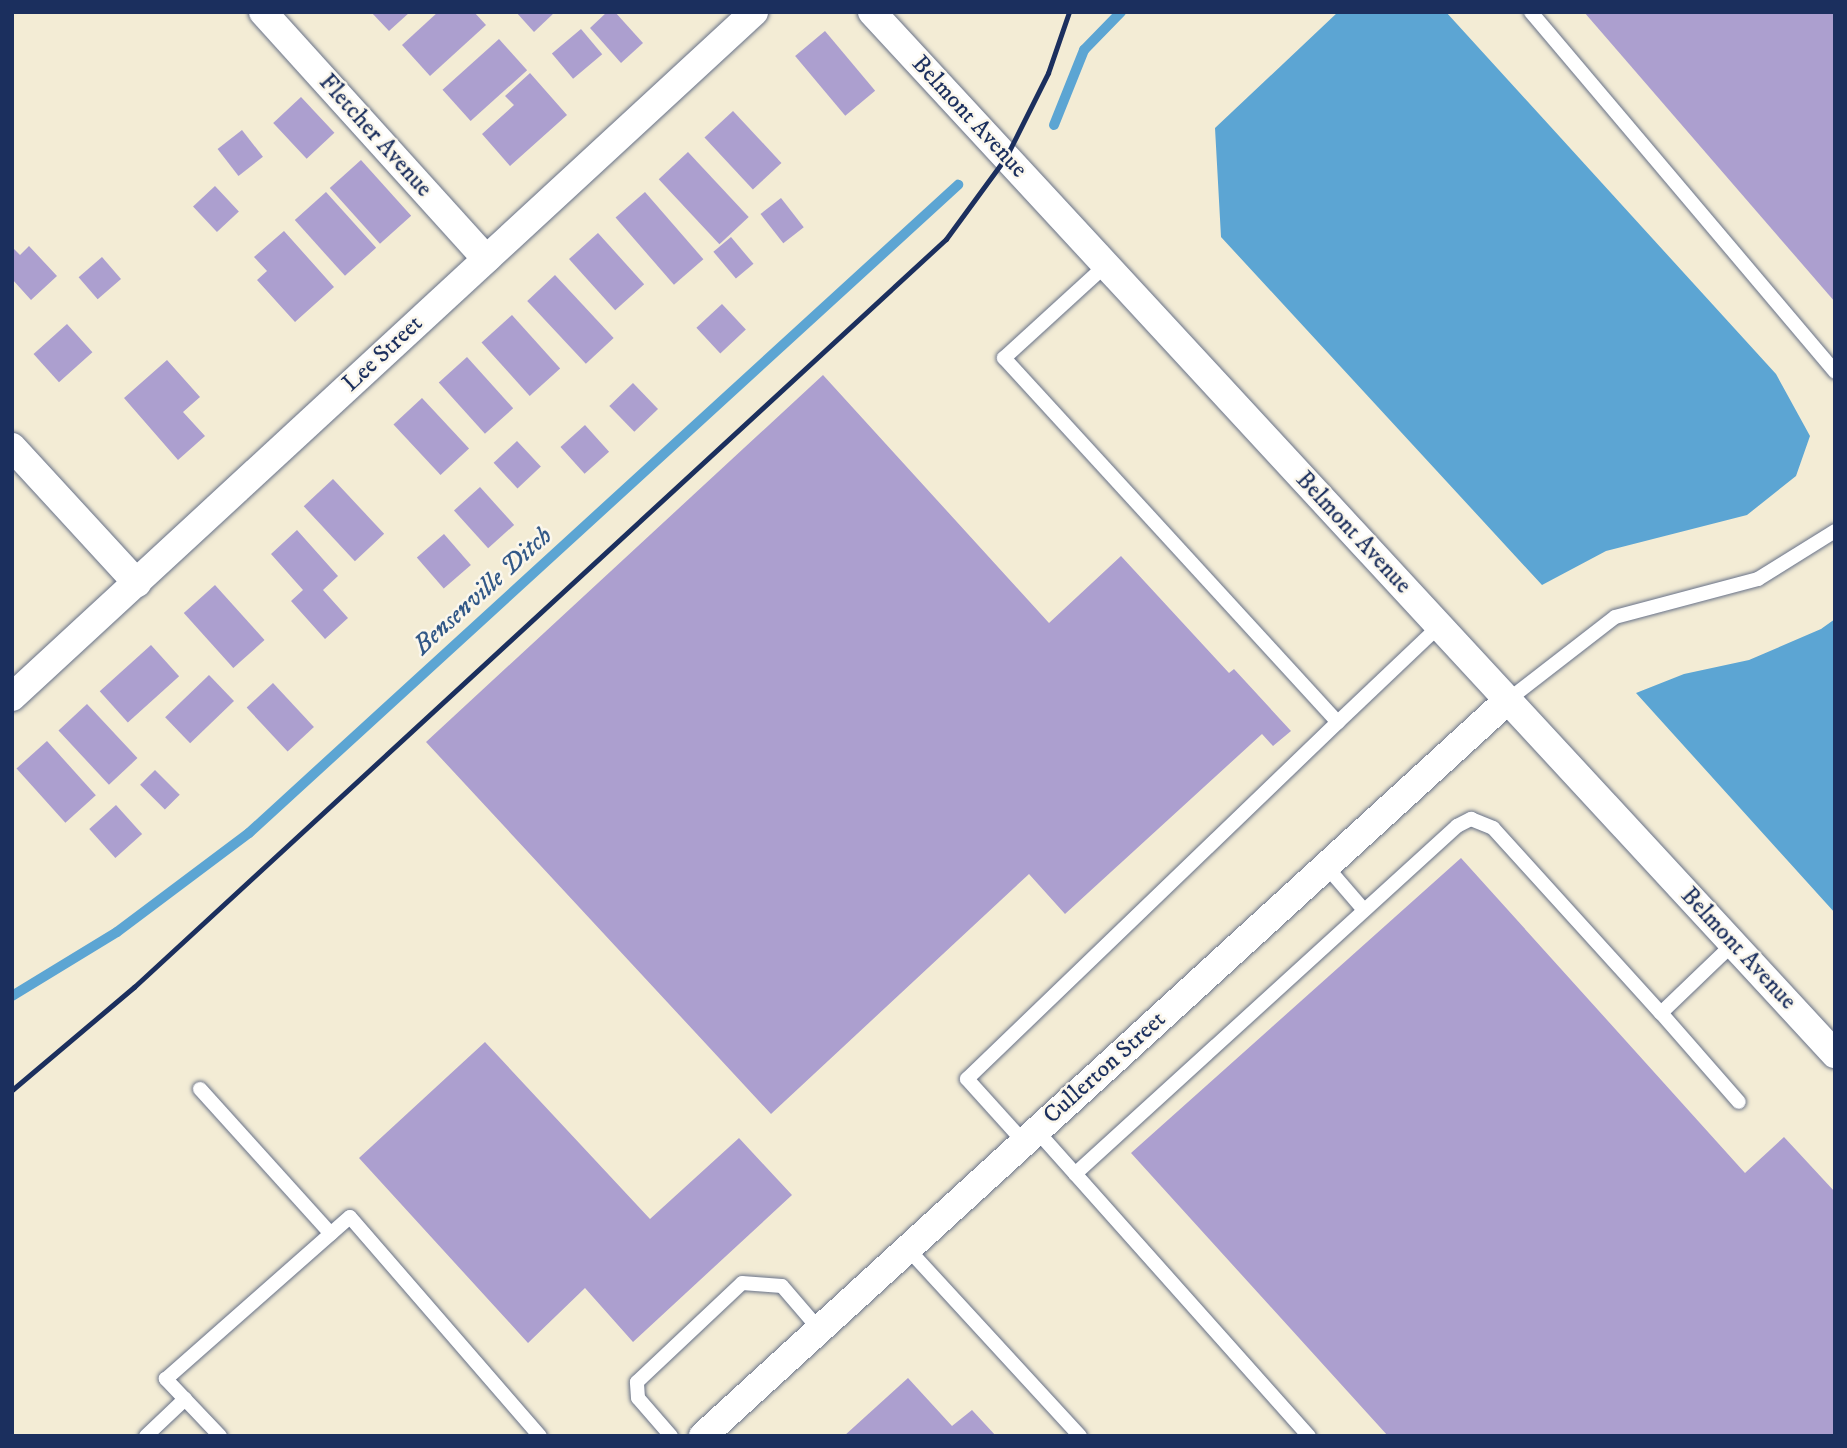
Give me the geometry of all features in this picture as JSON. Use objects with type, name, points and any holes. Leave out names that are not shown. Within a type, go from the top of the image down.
[{"type":"street","name":"Fletcher Avenue","points":[[263,12],[486,259]]},
{"type":"street","name":"Lee Street","points":[[12,696],[754,12]]},
{"type":"street","name":"Belmont Avenue","points":[[872,12],[1835,1054]]},
{"type":"street","points":[[12,447],[137,583]]},
{"type":"street","name":"Cullerton Street","points":[[703,1436],[1508,700]]},
{"type":"lane","points":[[1531,12],[1835,372]]},
{"type":"lane","points":[[1106,265],[1003,358],[1338,722]]},
{"type":"lane","points":[[1508,700],[1615,617],[1758,579],[1835,531]]},
{"type":"lane","points":[[1310,1436],[1076,1174],[967,1079],[1439,626]]},
{"type":"lane","points":[[1076,1174],[1457,826],[1471,820],[1483,822],[1661,1013],[1739,1102]]},
{"type":"lane","points":[[1326,866],[1364,910]]},
{"type":"lane","points":[[1661,1013],[1733,944]]},
{"type":"lane","points":[[200,1088],[331,1234]]},
{"type":"lane","points":[[220,1436],[166,1379],[350,1217],[540,1436]]},
{"type":"lane","points":[[908,1249],[1080,1436]]},
{"type":"lane","points":[[671,1436],[638,1398],[637,1382],[742,1283],[782,1286],[819,1329]]},
{"type":"lane","points":[[146,1436],[185,1399]]},
{"type":"water","points":[[1338,12],[1446,12],[1776,374],[1810,436],[1796,476],[1747,515],[1606,551],[1542,585],[1221,237],[1215,128]]},
{"type":"water","points":[[1835,619],[1835,913],[1636,693],[1684,674],[1749,660],[1821,629]]},
{"type":"building","points":[[371,12],[410,12],[389,31]]},
{"type":"building","points":[[438,12],[474,12],[486,25],[430,76],[402,45]]},
{"type":"building","points":[[516,12],[555,12],[534,32]]},
{"type":"building","points":[[607,12],[615,12],[643,43],[621,63],[590,28]]},
{"type":"building","points":[[1584,12],[1835,12],[1835,302]]},
{"type":"building","points":[[581,29],[602,54],[573,79],[552,53]]},
{"type":"building","points":[[825,31],[875,91],[845,116],[795,56]]},
{"type":"building","points":[[499,39],[527,70],[471,121],[443,90]]},
{"type":"building","points":[[530,73],[567,115],[510,166],[482,134],[514,105],[505,96]]},
{"type":"building","points":[[301,97],[334,133],[307,159],[273,123]]},
{"type":"building","points":[[733,111],[781,163],[753,190],[704,138]]},
{"type":"building","points":[[242,130],[263,157],[239,176],[218,149]]},
{"type":"building","points":[[688,152],[749,217],[719,244],[659,179]]},
{"type":"building","points":[[361,160],[411,216],[380,244],[330,188]]},
{"type":"building","points":[[215,186],[239,212],[217,232],[193,206]]},
{"type":"building","points":[[326,192],[376,248],[345,276],[295,220]]},
{"type":"building","points":[[645,192],[703,259],[674,285],[616,218]]},
{"type":"building","points":[[781,198],[804,227],[783,243],[761,214]]},
{"type":"building","points":[[284,231],[334,287],[295,322],[257,280],[267,271],[254,257]]},
{"type":"building","points":[[598,233],[644,284],[615,310],[569,259]]},
{"type":"building","points":[[731,237],[753,264],[736,279],[713,252]]},
{"type":"building","points":[[29,246],[57,276],[31,300],[12,279],[12,247],[20,255]]},
{"type":"building","points":[[102,257],[121,279],[98,299],[79,277]]},
{"type":"building","points":[[555,275],[614,338],[586,364],[527,301]]},
{"type":"building","points":[[722,304],[746,330],[720,353],[696,328]]},
{"type":"building","points":[[512,315],[560,369],[530,396],[482,342]]},
{"type":"building","points":[[67,324],[92,352],[59,382],[34,354]]},
{"type":"building","points":[[467,357],[513,408],[485,434],[439,382]]},
{"type":"building","points":[[167,360],[200,397],[183,412],[205,436],[178,460],[124,398]]},
{"type":"building","points":[[823,375],[1049,623],[1121,556],[1229,673],[1234,669],[1291,731],[1273,746],[1262,734],[1065,914],[1029,874],[771,1114],[426,742]]},
{"type":"building","points":[[633,383],[658,409],[634,432],[609,406]]},
{"type":"building","points":[[422,398],[469,448],[441,475],[393,425]]},
{"type":"building","points":[[585,425],[609,452],[585,474],[560,447]]},
{"type":"building","points":[[517,441],[541,467],[517,488],[494,463]]},
{"type":"building","points":[[333,479],[384,534],[355,561],[304,506]]},
{"type":"building","points":[[480,487],[514,525],[488,548],[454,510]]},
{"type":"building","points":[[297,530],[338,576],[323,590],[348,618],[325,639],[291,601],[303,590],[271,554]]},
{"type":"building","points":[[444,534],[471,565],[444,589],[417,558]]},
{"type":"building","points":[[215,585],[265,640],[233,668],[184,613]]},
{"type":"building","points":[[151,645],[179,676],[128,722],[100,691]]},
{"type":"building","points":[[209,675],[234,701],[190,743],[165,717]]},
{"type":"building","points":[[273,683],[314,727],[288,751],[247,708]]},
{"type":"building","points":[[87,704],[137,758],[109,785],[58,731]]},
{"type":"building","points":[[47,741],[96,795],[65,823],[17,768]]},
{"type":"building","points":[[155,770],[180,795],[165,810],[140,785]]},
{"type":"building","points":[[116,805],[142,834],[115,858],[89,829]]},
{"type":"building","points":[[1461,858],[1745,1173],[1784,1137],[1835,1192],[1835,1436],[1388,1436],[1131,1153]]},
{"type":"building","points":[[485,1042],[650,1219],[739,1138],[792,1195],[633,1342],[585,1288],[528,1343],[359,1158]]},
{"type":"building","points":[[908,1378],[952,1426],[972,1410],[996,1436],[844,1436]]},
{"type":"waterway","name":"Bensenville Ditch","points":[[1054,125],[1084,50],[1121,12]]},
{"type":"waterway","name":"Bensenville Ditch","points":[[12,996],[117,932],[249,833],[958,185]]},
{"type":"railway","points":[[12,1090],[134,987],[946,239],[1006,157],[1048,73],[1069,12]]}]
